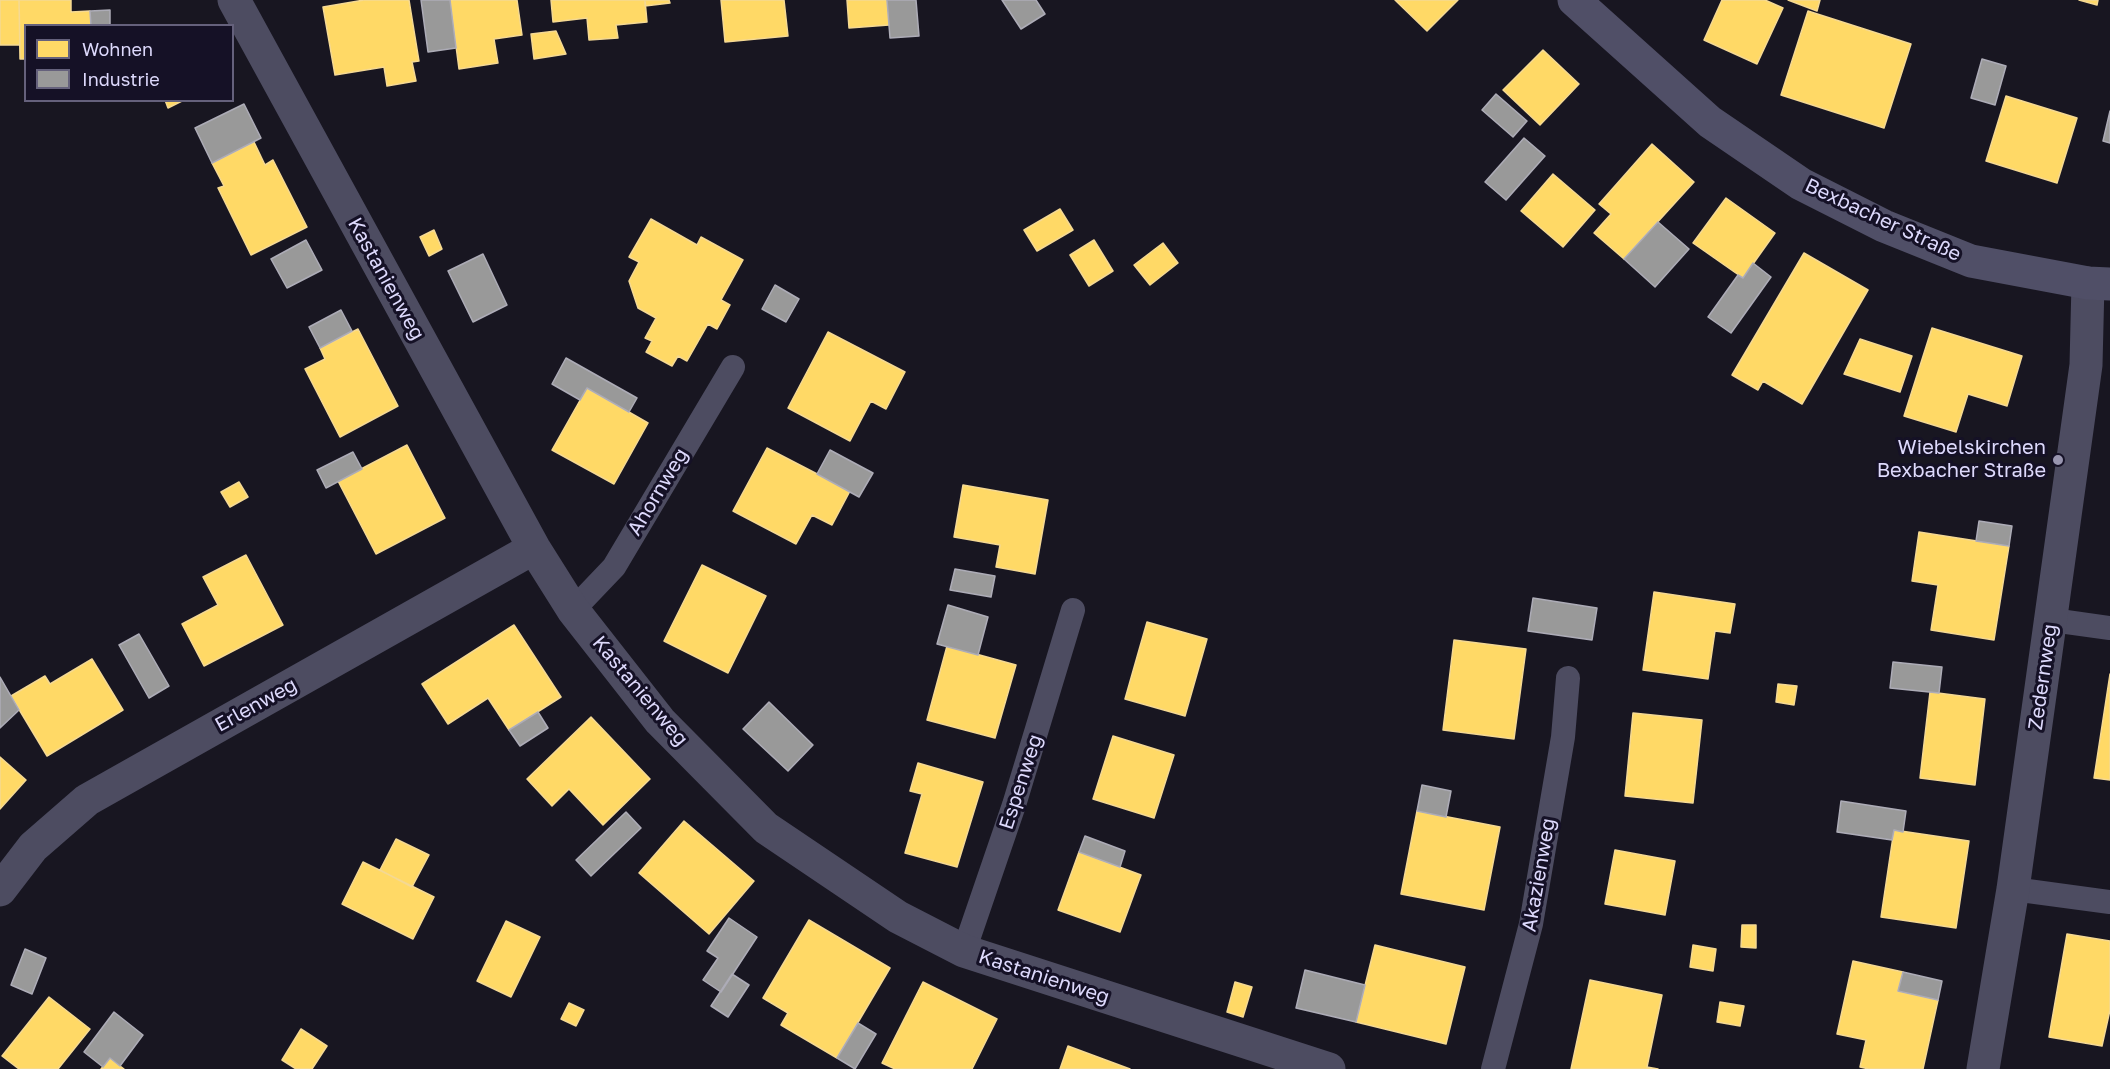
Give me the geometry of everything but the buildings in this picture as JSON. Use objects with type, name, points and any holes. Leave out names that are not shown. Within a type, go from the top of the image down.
[{"type":"street","name":"Kastanienweg","points":[[234,0],[534,549],[573,610],[660,721],[766,828],[897,917],[964,951],[1329,1069]]},
{"type":"street","name":"Bexbacher Straße","points":[[1574,0],[1710,122],[1801,184],[1884,226],[1971,261],[2099,283]]},
{"type":"street","name":"Zedernweg","points":[[1983,1069],[2013,889],[2099,283]]},
{"type":"street","name":"Erlenweg","points":[[0,890],[33,847],[87,800],[534,549]]},
{"type":"lane","name":"Ahornweg","points":[[573,610],[614,567],[733,367]]},
{"type":"lane","name":"Espenweg","points":[[964,951],[1014,805],[1073,610]]},
{"type":"lane","points":[[2052,620],[2110,628]]},
{"type":"lane","name":"Akazienweg","points":[[1493,1069],[1531,924],[1563,737],[1568,678]]},
{"type":"lane","points":[[2013,889],[2110,902]]},
{"type":"place","name":"Wiebelskirchen Bexbacher Straße","points":[[2058,460]]}]
